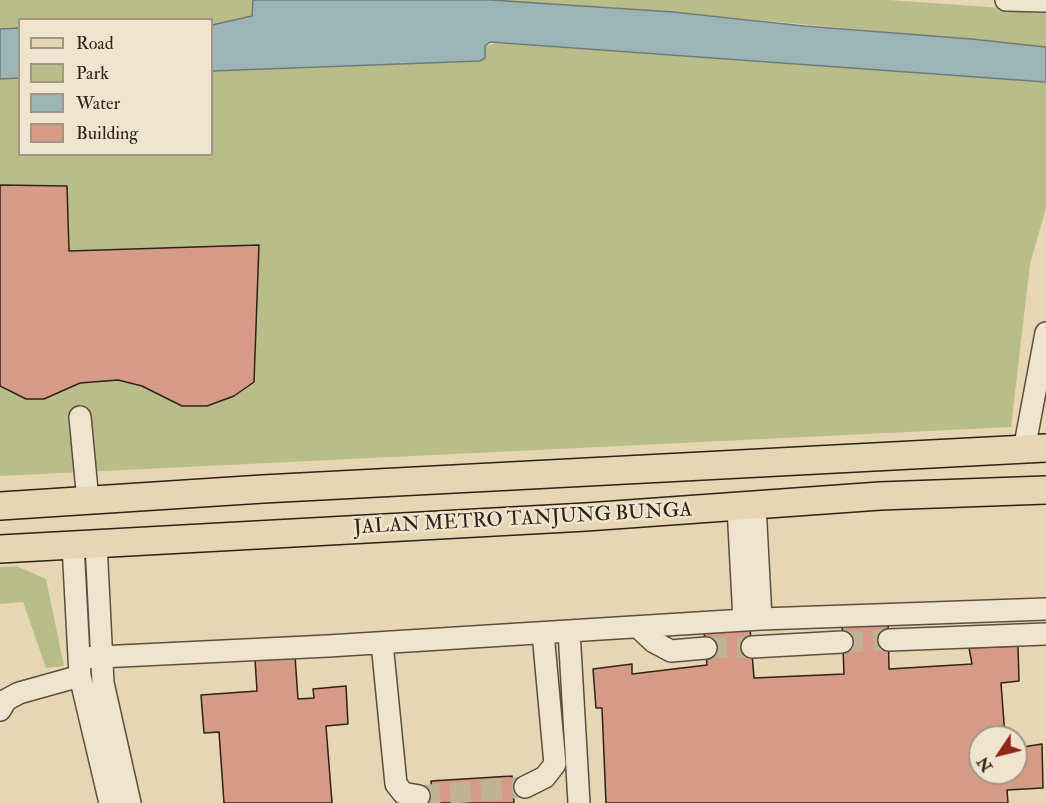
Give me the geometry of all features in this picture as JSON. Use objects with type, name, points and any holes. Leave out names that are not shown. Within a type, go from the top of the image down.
[{"type":"main road","points":[[0,506],[1035,449]]},
{"type":"main road","points":[[742,464],[746,506]]},
{"type":"main road","name":"JALAN METRO TANJUNG BUNGA","points":[[0,549],[1046,490]]},
{"type":"street","points":[[1006,0],[1046,1]]},
{"type":"street","points":[[1035,449],[1046,333]]},
{"type":"street","points":[[80,417],[88,501]]},
{"type":"street","points":[[746,506],[752,620]]},
{"type":"street","points":[[84,544],[103,683],[130,803]]},
{"type":"street","points":[[84,544],[80,667],[110,803]]},
{"type":"street","points":[[0,710],[6,700],[100,657],[382,643],[752,620],[1046,609]]},
{"type":"street","points":[[638,627],[654,642],[671,651],[706,648]]},
{"type":"street","points":[[569,631],[579,803]]},
{"type":"street","points":[[525,787],[545,777],[555,764],[543,633]]},
{"type":"street","points":[[889,640],[1046,634]]},
{"type":"street","points":[[752,647],[842,642]]},
{"type":"street","points":[[382,643],[396,784],[402,793],[419,796]]},
{"type":"green space","points":[[0,0],[253,0],[253,16],[213,25],[213,18],[18,18],[18,28],[0,29]]},
{"type":"green space","points":[[491,0],[889,0],[1046,11],[1046,47],[673,12]]},
{"type":"green space","points":[[496,43],[1046,82],[1046,208],[1030,264],[1011,427],[0,476],[0,79],[18,78],[18,156],[213,156],[213,71],[480,61],[485,58],[485,46]]},
{"type":"green space","points":[[16,566],[46,579],[64,666],[46,668],[23,602],[0,604],[0,567]]},
{"type":"water","points":[[253,0],[491,0],[673,12],[1046,47],[1046,82],[490,42],[485,46],[485,58],[480,61],[213,71],[213,25],[252,16]]},
{"type":"water","points":[[18,28],[18,78],[0,79],[0,29]]},
{"type":"building","points":[[0,185],[67,186],[69,251],[259,245],[254,382],[234,396],[207,406],[182,406],[142,386],[118,380],[80,383],[44,399],[26,399],[0,386]]},
{"type":"building","points":[[888,619],[889,669],[972,664],[969,648],[1018,646],[1019,681],[1001,683],[1004,725],[968,725],[968,785],[1028,785],[1028,746],[1042,744],[1043,788],[1007,790],[1008,803],[606,803],[602,708],[596,708],[593,669],[632,664],[632,674],[707,665],[704,631],[750,628],[754,678],[844,674],[842,623]]},
{"type":"building","points":[[295,656],[298,699],[314,698],[313,689],[346,686],[348,724],[326,726],[332,803],[224,803],[219,732],[204,733],[201,695],[257,691],[255,659]]},
{"type":"building","points":[[512,776],[514,803],[433,803],[431,781]]},
{"type":"tunnel","points":[[842,642],[889,640]]},
{"type":"tunnel","points":[[706,648],[752,647]]},
{"type":"tunnel","points":[[419,796],[525,787]]}]
